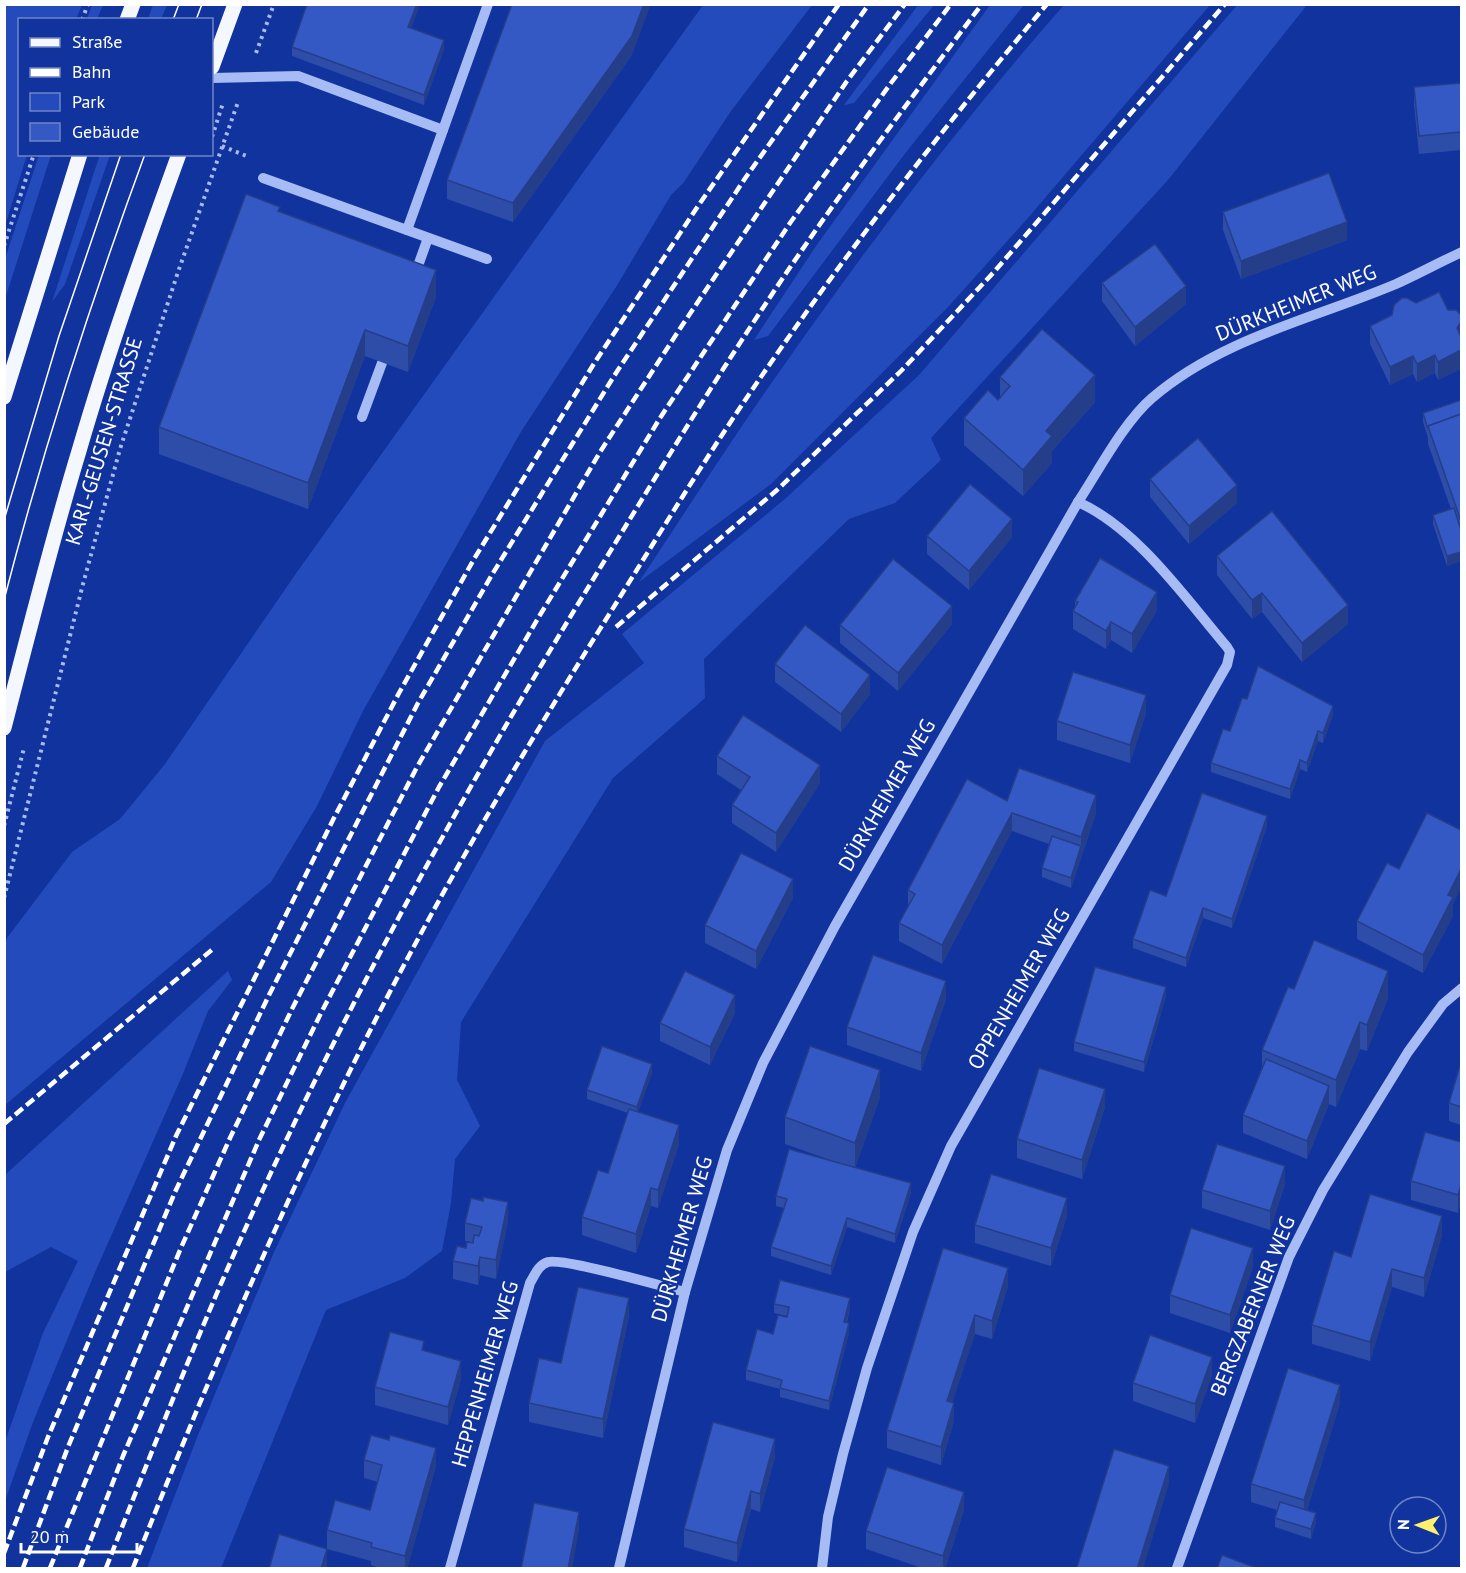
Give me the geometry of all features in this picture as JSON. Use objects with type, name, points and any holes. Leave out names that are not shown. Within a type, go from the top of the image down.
[{"type":"main road","points":[[213,64],[235,4]]},
{"type":"main road","points":[[4,397],[79,156]]},
{"type":"main road","name":"KARL-GEUSEN-STRASSE","points":[[4,728],[79,451],[115,334],[178,156]]},
{"type":"street","points":[[407,230],[488,4]]},
{"type":"street","points":[[213,78],[298,76],[443,130]]},
{"type":"street","points":[[263,178],[487,259]]},
{"type":"street","points":[[410,287],[428,238]]},
{"type":"street","name":"DÜRKHEIMER WEG","points":[[619,1569],[685,1292],[727,1150],[763,1063],[835,926],[1078,502],[1119,437],[1151,399],[1183,375],[1243,342],[1395,284],[1461,252]]},
{"type":"street","points":[[362,417],[382,363]]},
{"type":"street","name":"OPPENHEIMER WEG","points":[[822,1569],[828,1517],[867,1368],[914,1232],[951,1146],[1227,665],[1230,652],[1227,647],[1152,558],[1098,511],[1078,502]]},
{"type":"street","name":"BERGZABERNER WEG","points":[[1177,1569],[1289,1257],[1323,1190],[1408,1052],[1443,1004],[1461,988]]},
{"type":"street","name":"HEPPENHEIMER WEG","points":[[450,1569],[530,1283],[540,1266],[549,1262],[579,1266],[685,1292]]},
{"type":"path","name":"KARL-GEUSEN-STRASSE","points":[[4,898],[83,584],[120,449],[178,272],[252,77],[274,4]]},
{"type":"path","points":[[4,246],[33,156]]},
{"type":"green space","points":[[5,4],[82,5],[76,18],[18,18],[18,156],[27,156],[5,226]]},
{"type":"green space","points":[[919,4],[934,5],[854,103],[844,105]]},
{"type":"green space","points":[[1238,4],[1307,5],[1168,180],[931,438],[941,460],[895,503],[849,519],[704,659],[705,698],[613,778],[461,1022],[457,1080],[480,1126],[455,1159],[451,1203],[442,1251],[405,1278],[326,1310],[221,1568],[147,1568],[198,1435],[274,1252],[346,1101],[545,741],[644,663],[622,634],[786,498],[919,375]]},
{"type":"green space","points":[[92,5],[103,5],[97,18],[87,18]]},
{"type":"green space","points":[[153,5],[167,5],[161,18],[148,18]]},
{"type":"green space","points":[[703,5],[812,5],[731,111],[684,182],[671,195],[616,287],[522,430],[363,711],[317,806],[271,882],[5,1105],[4,949],[7,938],[72,852],[120,819],[165,764],[297,572]]},
{"type":"green space","points":[[990,5],[1024,5],[907,151],[768,336],[754,340],[816,246]]},
{"type":"green space","points":[[1064,5],[1210,5],[1027,219],[948,307],[771,484],[639,582],[723,454],[844,282],[914,187]]},
{"type":"green space","points":[[39,156],[51,156],[5,299],[5,259]]},
{"type":"green space","points":[[99,156],[110,156],[65,284],[52,302]]},
{"type":"green space","points":[[228,971],[232,980],[208,1011],[33,1422],[5,1501],[5,1442],[43,1333],[78,1261],[51,1247],[5,1272],[5,1175]]},
{"type":"building","points":[[307,4],[417,4],[408,27],[444,40],[424,95],[292,47]]},
{"type":"building","points":[[512,4],[644,4],[632,36],[513,203],[447,180]]},
{"type":"building","points":[[1461,83],[1461,132],[1419,136],[1414,87]]},
{"type":"building","points":[[1329,173],[1347,222],[1241,261],[1223,212]]},
{"type":"building","points":[[246,194],[280,207],[278,211],[436,270],[408,346],[365,330],[308,483],[159,427]]},
{"type":"building","points":[[1155,244],[1186,286],[1135,327],[1102,283]]},
{"type":"building","points":[[1439,292],[1448,310],[1456,310],[1461,315],[1461,322],[1457,328],[1461,337],[1461,350],[1438,362],[1435,355],[1417,364],[1413,356],[1390,367],[1370,326],[1392,315],[1394,305],[1402,298],[1416,303]]},
{"type":"building","points":[[1042,329],[1095,375],[1046,431],[1052,436],[1023,470],[964,418],[988,390],[998,400],[1010,386],[1000,377]]},
{"type":"building","points":[[1461,400],[1461,414],[1428,426],[1428,429],[1423,413]]},
{"type":"building","points":[[1461,414],[1461,521],[1428,426]]},
{"type":"building","points":[[1198,438],[1237,485],[1189,526],[1150,479]]},
{"type":"building","points":[[970,484],[1012,519],[969,571],[927,536]]},
{"type":"building","points":[[1454,508],[1461,530],[1461,552],[1447,556],[1433,515]]},
{"type":"building","points":[[1272,511],[1348,605],[1302,643],[1262,593],[1252,600],[1217,556]]},
{"type":"building","points":[[1100,558],[1157,592],[1132,634],[1111,622],[1106,631],[1073,611],[1078,602],[1075,601]]},
{"type":"building","points":[[893,559],[952,606],[898,673],[840,625]]},
{"type":"building","points":[[805,625],[870,675],[841,714],[775,664]]},
{"type":"building","points":[[1258,666],[1333,706],[1323,733],[1318,731],[1307,763],[1300,760],[1290,789],[1211,763],[1223,729],[1230,731],[1242,698],[1247,699]]},
{"type":"building","points":[[1073,672],[1146,695],[1130,745],[1057,721]]},
{"type":"building","points":[[743,715],[820,765],[776,833],[732,805],[750,777],[717,756]]},
{"type":"building","points":[[1019,768],[1096,795],[1081,837],[1012,813],[942,945],[899,923],[915,894],[908,890],[967,779],[1007,801]]},
{"type":"building","points":[[1202,793],[1267,816],[1232,919],[1203,908],[1186,958],[1133,939],[1150,890],[1166,896]]},
{"type":"building","points":[[1427,813],[1461,830],[1461,869],[1448,895],[1453,897],[1423,955],[1357,921],[1387,863],[1399,869]]},
{"type":"building","points":[[1052,836],[1081,846],[1071,878],[1042,868]]},
{"type":"building","points":[[741,853],[793,879],[756,951],[705,925]]},
{"type":"building","points":[[1314,940],[1388,971],[1367,1025],[1360,1022],[1336,1080],[1262,1050],[1288,987],[1294,989]]},
{"type":"building","points":[[873,955],[946,981],[921,1053],[847,1027]]},
{"type":"building","points":[[1095,967],[1166,987],[1144,1062],[1074,1042]]},
{"type":"building","points":[[685,971],[735,995],[710,1047],[660,1023]]},
{"type":"building","points":[[602,1046],[652,1064],[637,1107],[587,1090]]},
{"type":"building","points":[[810,1046],[880,1070],[855,1143],[785,1117]]},
{"type":"building","points":[[1266,1059],[1329,1086],[1307,1141],[1243,1115]]},
{"type":"building","points":[[1461,1062],[1461,1107],[1449,1103]]},
{"type":"building","points":[[1039,1068],[1105,1089],[1082,1160],[1017,1139]]},
{"type":"building","points":[[629,1109],[679,1125],[658,1190],[651,1188],[636,1234],[582,1217],[598,1170],[608,1173]]},
{"type":"building","points":[[1425,1132],[1461,1142],[1461,1185],[1458,1195],[1411,1181]]},
{"type":"building","points":[[1217,1144],[1285,1166],[1270,1211],[1202,1190]]},
{"type":"building","points":[[789,1149],[911,1183],[895,1234],[847,1218],[831,1266],[771,1247],[787,1199],[776,1196]]},
{"type":"building","points":[[991,1174],[1067,1198],[1051,1248],[975,1225]]},
{"type":"building","points":[[1370,1194],[1442,1216],[1424,1278],[1392,1269],[1370,1342],[1312,1325],[1334,1251],[1351,1257]]},
{"type":"building","points":[[483,1197],[508,1202],[496,1260],[480,1257],[478,1266],[453,1261],[457,1246],[466,1248],[467,1242],[473,1243],[474,1235],[479,1236],[482,1227],[465,1223],[471,1198],[483,1201]]},
{"type":"building","points":[[1191,1228],[1253,1248],[1230,1315],[1170,1295]]},
{"type":"building","points":[[943,1248],[1008,1268],[992,1321],[975,1315],[947,1401],[954,1403],[941,1447],[887,1430]]},
{"type":"building","points":[[780,1280],[850,1298],[844,1322],[849,1323],[829,1401],[780,1388],[782,1380],[746,1370],[757,1329],[773,1334],[778,1315],[787,1317],[789,1307],[774,1304]]},
{"type":"building","points":[[578,1287],[629,1298],[603,1419],[529,1403],[539,1358],[561,1363]]},
{"type":"building","points":[[390,1332],[424,1341],[422,1350],[461,1361],[448,1407],[375,1387]]},
{"type":"building","points":[[1150,1335],[1212,1357],[1195,1404],[1133,1383]]},
{"type":"building","points":[[1288,1368],[1340,1385],[1304,1500],[1251,1484]]},
{"type":"building","points":[[713,1422],[775,1439],[760,1494],[751,1491],[737,1543],[684,1529]]},
{"type":"building","points":[[371,1435],[389,1440],[390,1435],[436,1448],[405,1556],[371,1547],[372,1543],[327,1530],[335,1500],[370,1510],[382,1465],[364,1460]]},
{"type":"building","points":[[1114,1449],[1169,1466],[1137,1569],[1080,1569],[1077,1567]]},
{"type":"building","points":[[887,1467],[964,1492],[943,1556],[866,1531]]},
{"type":"building","points":[[1280,1502],[1316,1513],[1311,1529],[1275,1518]]},
{"type":"building","points":[[534,1503],[579,1512],[568,1569],[521,1569]]},
{"type":"building","points":[[279,1534],[327,1549],[321,1569],[269,1569]]},
{"type":"building","points":[[1222,1555],[1259,1569],[1217,1569]]},
{"type":"tram line","points":[[174,18],[179,4]]},
{"type":"tram line","points":[[197,18],[202,4]]},
{"type":"tram line","points":[[4,520],[59,336],[120,156]]},
{"type":"tram line","points":[[4,600],[69,376],[144,156]]},
{"type":"railway","points":[[4,1553],[48,1437],[176,1136],[335,816],[399,693],[474,559],[595,362],[698,206],[839,4]]},
{"type":"railway","points":[[23,1568],[68,1447],[175,1192],[269,995],[418,703],[493,573],[614,376],[746,177],[869,4]]},
{"type":"railway","points":[[50,1568],[180,1250],[230,1138],[292,1009],[417,767],[600,452],[683,324],[847,81],[905,4]]},
{"type":"railway","points":[[80,1568],[123,1456],[259,1140],[321,1013],[439,787],[660,418],[790,223],[951,4]]},
{"type":"railway","points":[[106,1568],[186,1367],[256,1206],[345,1021],[441,839],[544,661],[728,361],[832,207],[982,4]]},
{"type":"railway","points":[[133,1568],[250,1286],[347,1077],[436,906],[553,704],[725,431],[830,279],[900,186],[1047,4]]},
{"type":"railway","points":[[616,627],[777,490],[902,370],[994,272],[1225,4]]},
{"type":"railway","points":[[4,1124],[214,948]]}]
